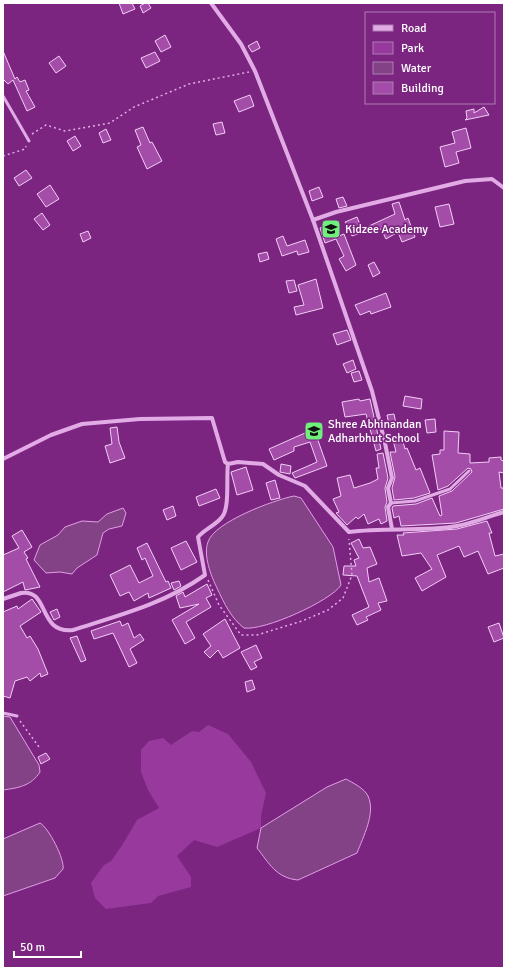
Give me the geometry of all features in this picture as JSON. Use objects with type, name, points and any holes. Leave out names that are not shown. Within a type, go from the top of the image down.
[{"type":"street","points":[[211,3],[242,44],[255,71],[313,220],[372,391],[392,478],[388,488],[391,503],[388,507],[392,529]]},
{"type":"street","points":[[313,220],[336,212],[465,181],[492,179],[504,188]]},
{"type":"street","points":[[3,459],[51,435],[82,424],[140,419],[212,418],[225,462],[228,464],[225,512],[222,518],[204,530],[198,537],[205,575],[184,590],[147,606],[72,630],[64,630],[52,625],[38,599],[32,594],[22,593],[3,599]]},
{"type":"street","points":[[228,464],[238,462],[263,464],[280,476],[305,486],[349,532],[458,526],[504,512]]},
{"type":"lane","points":[[3,96],[29,140]]},
{"type":"lane","points":[[391,503],[414,501],[450,489],[469,471]]},
{"type":"lane","points":[[3,713],[16,716]]},
{"type":"path","points":[[3,156],[25,149],[32,132],[46,125],[65,131],[110,123],[134,107],[189,84],[255,71]]},
{"type":"path","points":[[205,575],[211,584],[218,604],[241,636],[257,635],[268,632],[328,610],[343,598],[352,575],[349,532]]},
{"type":"path","points":[[16,716],[39,748]]},
{"type":"green space","points":[[208,725],[228,734],[251,762],[266,793],[261,816],[261,828],[217,847],[194,840],[177,856],[191,877],[191,887],[158,896],[151,903],[106,909],[95,898],[91,883],[104,865],[111,861],[137,820],[159,808],[148,790],[141,772],[141,750],[149,741],[163,738],[171,745],[192,731],[199,732]]},
{"type":"water","points":[[294,496],[301,498],[333,547],[341,585],[335,592],[296,614],[266,625],[254,628],[244,628],[235,620],[228,610],[212,578],[206,553],[208,542],[213,534],[221,527],[246,513],[273,502]]},
{"type":"water","points":[[123,508],[126,513],[122,526],[109,529],[103,533],[97,555],[77,568],[72,574],[60,572],[46,573],[34,560],[40,545],[58,535],[65,527],[82,521],[98,522],[107,514]]},
{"type":"water","points":[[3,716],[10,717],[39,765],[40,772],[33,780],[24,786],[3,790]]},
{"type":"water","points":[[346,779],[364,791],[368,796],[370,803],[370,817],[368,825],[357,853],[298,880],[290,879],[279,873],[269,864],[257,848],[261,828],[327,787]]},
{"type":"water","points":[[40,823],[48,831],[56,844],[62,859],[63,869],[55,878],[3,896],[3,839]]},
{"type":"building","points":[[119,3],[132,3],[135,9],[123,14]]},
{"type":"building","points":[[148,3],[151,8],[143,13],[140,6]]},
{"type":"building","points":[[165,35],[171,47],[161,52],[155,41]]},
{"type":"building","points":[[257,41],[260,48],[252,52],[248,46]]},
{"type":"building","points":[[3,51],[15,79],[17,77],[20,82],[25,80],[29,90],[26,91],[35,107],[27,111],[13,80],[8,84],[3,79]]},
{"type":"building","points":[[155,52],[160,61],[146,68],[141,58]]},
{"type":"building","points":[[59,56],[66,66],[56,73],[49,63]]},
{"type":"building","points":[[250,95],[254,106],[239,112],[234,101]]},
{"type":"building","points":[[484,107],[489,115],[465,120],[467,118],[466,111],[474,109],[474,113]]},
{"type":"building","points":[[222,122],[225,133],[216,135],[213,124]]},
{"type":"building","points":[[143,127],[150,143],[152,142],[162,161],[147,169],[137,147],[141,145],[135,130]]},
{"type":"building","points":[[466,128],[471,148],[456,152],[459,163],[445,167],[440,147],[455,143],[452,132]]},
{"type":"building","points":[[106,129],[111,140],[103,143],[99,133]]},
{"type":"building","points":[[75,136],[81,146],[73,151],[67,141]]},
{"type":"building","points":[[26,170],[32,178],[19,186],[14,178]]},
{"type":"building","points":[[50,185],[59,199],[46,207],[37,194]]},
{"type":"building","points":[[319,187],[323,197],[312,201],[309,191]]},
{"type":"building","points":[[343,197],[347,206],[339,208],[336,199]]},
{"type":"building","points":[[399,202],[405,220],[408,218],[415,237],[402,242],[398,232],[386,239],[381,229],[372,233],[369,226],[395,214],[392,204]]},
{"type":"building","points":[[449,204],[454,224],[440,227],[435,207]]},
{"type":"building","points":[[42,213],[50,225],[43,230],[34,219]]},
{"type":"building","points":[[357,217],[363,232],[352,236],[345,222]]},
{"type":"building","points":[[332,224],[336,237],[344,234],[356,265],[346,271],[339,259],[344,256],[336,239],[325,243],[320,228]]},
{"type":"building","points":[[88,231],[91,238],[83,242],[80,234]]},
{"type":"building","points":[[283,236],[287,246],[305,240],[309,252],[298,255],[297,251],[282,256],[276,239]]},
{"type":"building","points":[[267,252],[269,259],[260,262],[258,254]]},
{"type":"building","points":[[374,262],[380,273],[373,277],[368,265]]},
{"type":"building","points":[[316,279],[323,308],[296,315],[294,307],[304,305],[298,285]]},
{"type":"building","points":[[294,280],[297,291],[289,293],[286,281]]},
{"type":"building","points":[[386,293],[391,307],[371,314],[370,311],[360,315],[355,305]]},
{"type":"building","points":[[347,330],[351,340],[337,345],[333,334]]},
{"type":"building","points":[[353,360],[356,369],[347,373],[343,364]]},
{"type":"building","points":[[359,371],[362,380],[354,382],[351,373]]},
{"type":"building","points":[[405,396],[422,399],[421,409],[403,406]]},
{"type":"building","points":[[359,399],[360,401],[370,399],[381,449],[376,451],[366,414],[345,417],[342,402]]},
{"type":"building","points":[[394,414],[396,424],[389,425],[387,415]]},
{"type":"building","points":[[435,419],[436,432],[427,433],[425,420]]},
{"type":"building","points":[[117,427],[119,442],[125,458],[110,463],[105,446],[112,444],[110,428]]},
{"type":"building","points":[[314,429],[327,466],[295,478],[292,473],[317,462],[310,442],[294,447],[294,451],[274,460],[269,449]]},
{"type":"building","points":[[444,431],[459,432],[458,453],[470,454],[470,463],[489,462],[489,458],[501,457],[501,460],[504,461],[504,473],[499,472],[501,488],[503,488],[504,492],[504,509],[456,523],[401,526],[399,516],[394,518],[393,506],[416,504],[432,498],[440,516],[442,515],[439,496],[452,491],[472,472],[471,469],[468,468],[448,486],[438,490],[432,455],[440,454],[440,450],[444,450]]},
{"type":"building","points":[[402,438],[405,449],[407,448],[416,470],[420,468],[430,493],[414,498],[394,500],[392,488],[395,477],[390,452],[396,452],[393,440]]},
{"type":"building","points":[[383,453],[388,478],[385,488],[387,521],[381,524],[379,519],[368,524],[364,514],[358,519],[356,517],[347,525],[336,513],[339,512],[333,499],[341,496],[337,478],[350,475],[354,488],[378,479],[376,468],[379,468],[377,454]]},
{"type":"building","points":[[281,464],[291,466],[290,474],[280,472]]},
{"type":"building","points":[[246,467],[253,490],[237,495],[231,472]]},
{"type":"building","points":[[275,480],[280,498],[271,500],[266,483]]},
{"type":"building","points":[[216,489],[220,498],[199,506],[196,497]]},
{"type":"building","points":[[173,506],[176,516],[167,520],[163,510]]},
{"type":"building","points":[[487,521],[492,533],[489,533],[495,556],[504,554],[504,568],[488,574],[478,551],[464,557],[459,546],[437,555],[446,577],[422,591],[415,578],[432,569],[421,553],[402,556],[397,535],[404,535],[403,533],[457,529]]},
{"type":"building","points":[[22,530],[32,547],[24,552],[28,558],[26,559],[40,587],[25,590],[23,582],[3,592],[3,555],[19,548],[12,536]]},
{"type":"building","points":[[359,539],[363,548],[370,547],[377,564],[367,568],[369,582],[379,578],[387,601],[378,603],[381,610],[366,617],[368,620],[357,625],[352,615],[369,607],[357,576],[343,575],[344,566],[356,566],[354,560],[359,558],[351,543]]},
{"type":"building","points":[[186,541],[197,562],[181,570],[171,548]]},
{"type":"building","points":[[147,543],[166,582],[168,581],[171,588],[149,598],[148,593],[134,601],[129,592],[120,596],[110,575],[130,565],[139,583],[153,576],[145,558],[142,560],[137,548]]},
{"type":"building","points":[[179,581],[181,586],[174,590],[171,583]]},
{"type":"building","points":[[207,584],[212,595],[206,598],[211,607],[186,622],[195,638],[185,644],[172,620],[199,604],[180,608],[176,596],[183,592],[185,597]]},
{"type":"building","points":[[32,599],[41,612],[20,626],[27,638],[30,636],[38,649],[48,674],[41,677],[40,673],[30,681],[27,677],[15,681],[10,698],[3,696],[3,612],[17,606],[18,609]]},
{"type":"building","points":[[57,609],[60,617],[54,620],[50,612]]},
{"type":"building","points":[[225,619],[240,648],[223,658],[218,650],[210,658],[204,652],[211,646],[203,634]]},
{"type":"building","points":[[120,621],[122,626],[128,623],[134,638],[140,634],[144,640],[130,649],[137,663],[129,667],[113,633],[94,639],[91,631]]},
{"type":"building","points":[[499,623],[504,638],[494,642],[488,627]]},
{"type":"building","points":[[77,636],[86,660],[81,662],[70,638]]},
{"type":"building","points":[[256,645],[262,658],[254,662],[257,667],[251,670],[241,652]]},
{"type":"building","points":[[252,680],[255,689],[247,692],[245,682]]},
{"type":"building","points":[[46,753],[50,759],[41,764],[38,757]]},
{"type":"place","name":"Kidzee Academy","points":[[331,229]]},
{"type":"place","name":"Shree Abhinandan Adharbhut School","points":[[314,431]]}]
